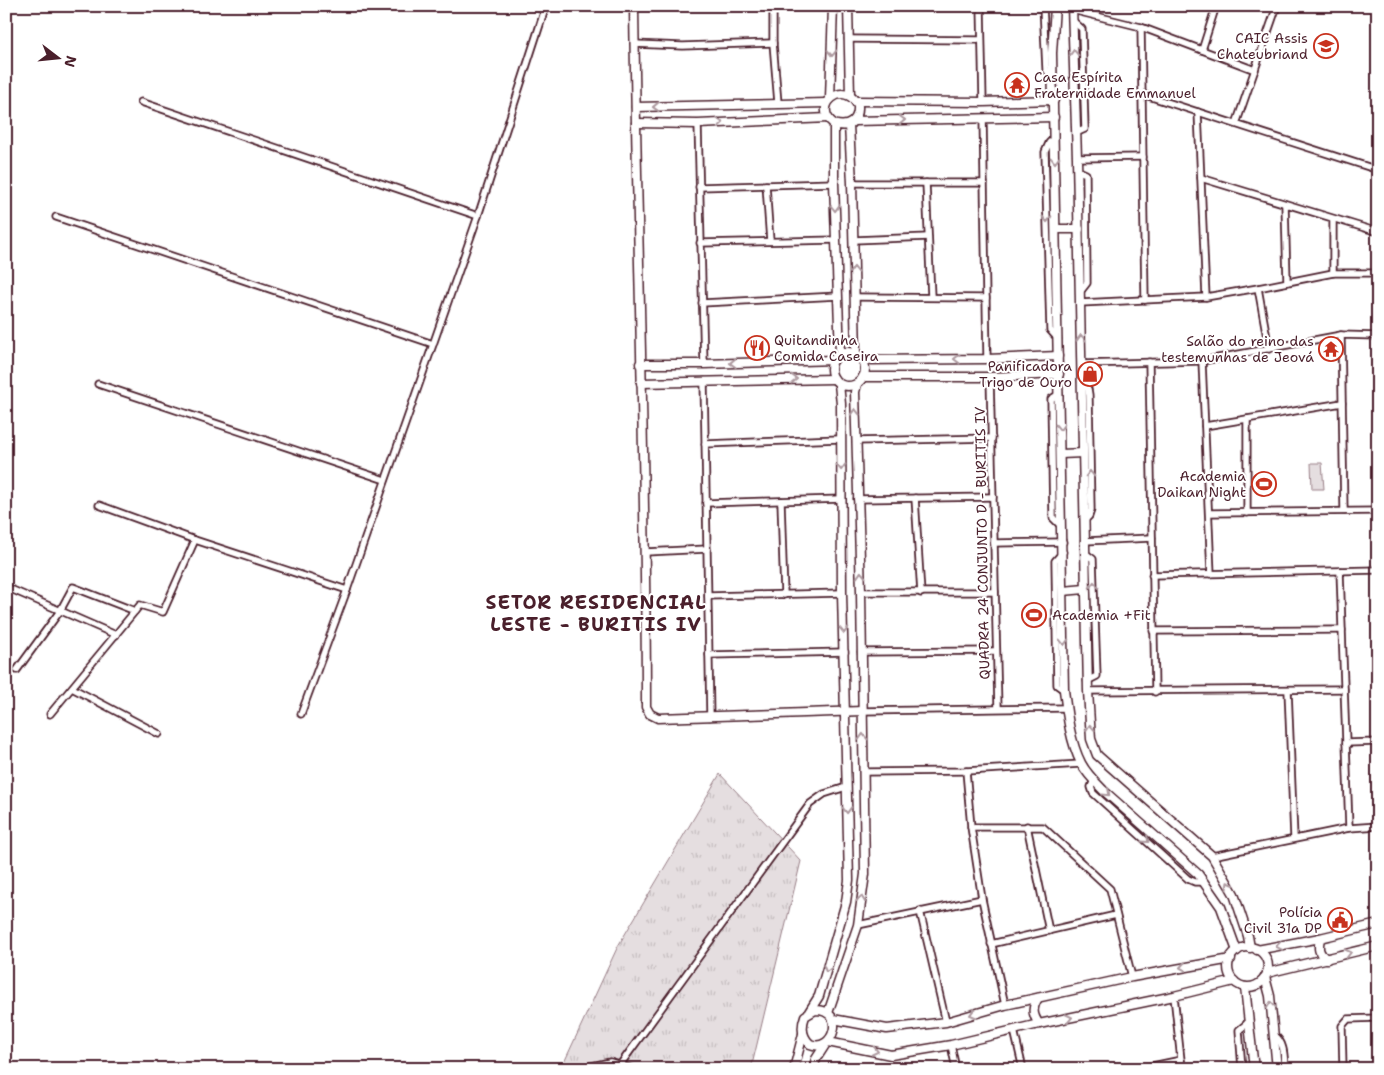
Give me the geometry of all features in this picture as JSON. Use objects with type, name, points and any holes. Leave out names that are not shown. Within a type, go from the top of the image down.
[{"type":"street","points":[[301,714],[347,590],[478,216],[545,8],[532,6]]},
{"type":"street","points":[[634,6],[640,364],[646,552],[646,707],[650,714],[658,718],[845,710],[1066,708]]},
{"type":"street","points":[[773,6],[773,43],[778,103]]},
{"type":"street","points":[[834,6],[829,101],[826,113],[834,124],[844,126],[852,123],[1054,117]]},
{"type":"street","points":[[813,1069],[816,1059],[832,1036],[831,1016],[858,925],[865,874],[861,592],[855,392],[863,377],[865,368],[859,357],[854,297],[852,123],[858,112],[853,99],[848,39],[848,6]]},
{"type":"street","points":[[981,6],[983,102]]},
{"type":"street","points":[[1043,6],[1046,69],[1053,80]]},
{"type":"street","points":[[1055,6],[1052,53],[1063,542],[1064,690],[1072,740],[1081,764],[1094,780],[1198,874],[1221,907],[1237,951]]},
{"type":"street","points":[[1202,50],[1216,6]]},
{"type":"street","points":[[1236,124],[1277,6]]},
{"type":"street","points":[[1255,70],[1141,27],[1072,8],[1078,170],[1087,680],[1091,739],[1097,755],[1212,856],[1234,894],[1254,949],[1266,960],[1266,975],[1270,996],[1277,1069]]},
{"type":"street","points":[[1141,27],[1145,300]]},
{"type":"street","points":[[848,39],[981,40]]},
{"type":"street","points":[[634,44],[683,46],[773,43]]},
{"type":"street","points":[[636,107],[829,101],[840,94],[853,99],[983,102],[1054,100]]},
{"type":"street","points":[[1142,94],[1378,170]]},
{"type":"street","points":[[141,102],[478,216]]},
{"type":"street","points":[[1198,112],[1206,297]]},
{"type":"street","points":[[636,123],[698,124],[828,118]]},
{"type":"street","points":[[983,118],[987,359]]},
{"type":"street","points":[[698,124],[704,364]]},
{"type":"street","points":[[794,1069],[803,1034],[803,1021],[819,996],[846,902],[849,880],[842,593],[841,404],[836,381],[831,370],[837,357],[838,296],[834,124]]},
{"type":"street","points":[[1054,138],[1049,143],[1046,152],[1050,330],[1058,339]]},
{"type":"street","points":[[1077,158],[1143,157]]},
{"type":"street","points":[[1078,170],[1086,174],[1088,283],[1080,292]]},
{"type":"street","points":[[1201,178],[1378,232]]},
{"type":"street","points":[[699,187],[834,183]]},
{"type":"street","points":[[852,183],[984,183]]},
{"type":"street","points":[[926,183],[931,297]]},
{"type":"street","points":[[766,185],[770,241]]},
{"type":"street","points":[[1285,204],[1287,282]]},
{"type":"street","points":[[56,216],[434,344]]},
{"type":"street","points":[[1333,219],[1333,273]]},
{"type":"street","points":[[1056,230],[1078,229]]},
{"type":"street","points":[[854,240],[928,237]]},
{"type":"street","points":[[700,243],[836,240]]},
{"type":"street","points":[[1080,303],[1206,297],[1333,273],[1378,273]]},
{"type":"street","points":[[1258,288],[1269,349]]},
{"type":"street","points":[[702,303],[838,296]]},
{"type":"street","points":[[854,297],[986,298]]},
{"type":"street","points":[[1341,335],[1344,511]]},
{"type":"street","points":[[1081,364],[1202,361],[1341,335],[1378,336]]},
{"type":"street","points":[[640,364],[704,364],[837,357],[845,352],[859,357],[987,359],[1058,356]]},
{"type":"street","points":[[1202,361],[1211,574]]},
{"type":"street","points":[[1149,362],[1154,692]]},
{"type":"street","points":[[863,377],[990,377],[1059,374]]},
{"type":"street","name":"QUADRA 24 CONJUNTO D - BURITIS IV","points":[[990,377],[998,708]]},
{"type":"street","points":[[704,381],[710,717]]},
{"type":"street","points":[[641,382],[836,381],[848,386],[858,384]]},
{"type":"street","points":[[1081,381],[1088,389],[1089,395],[1091,510],[1084,521]]},
{"type":"street","points":[[98,384],[385,480]]},
{"type":"street","points":[[1059,394],[1051,399],[1053,518],[1062,527]]},
{"type":"street","points":[[1205,426],[1342,403]]},
{"type":"street","points":[[1247,419],[1247,513]]},
{"type":"street","points":[[856,441],[992,438]]},
{"type":"street","points":[[705,444],[840,440]]},
{"type":"street","points":[[1061,454],[1083,453]]},
{"type":"street","points":[[857,499],[993,497]]},
{"type":"street","points":[[915,498],[921,593]]},
{"type":"street","points":[[781,500],[784,595]]},
{"type":"street","points":[[706,502],[842,500]]},
{"type":"street","points":[[99,505],[195,540],[347,590]]},
{"type":"street","points":[[1209,514],[1378,510]]},
{"type":"street","points":[[1084,542],[1152,538]]},
{"type":"street","points":[[50,714],[140,605],[163,612],[195,540]]},
{"type":"street","points":[[994,543],[1063,542]]},
{"type":"street","points":[[646,552],[707,549]]},
{"type":"street","points":[[1063,552],[1055,561],[1057,685],[1064,690]]},
{"type":"street","points":[[1085,553],[1093,559],[1097,676],[1087,680]]},
{"type":"street","points":[[1152,575],[1378,570]]},
{"type":"street","points":[[1340,571],[1349,828]]},
{"type":"street","points":[[17,670],[60,611],[72,587],[135,611]]},
{"type":"street","points":[[6,588],[116,635]]},
{"type":"street","points":[[1063,591],[1086,589]]},
{"type":"street","points":[[861,592],[995,592]]},
{"type":"street","points":[[708,596],[842,593]]},
{"type":"street","points":[[1153,631],[1342,630]]},
{"type":"street","points":[[861,652],[996,651]]},
{"type":"street","points":[[710,656],[844,652]]},
{"type":"street","points":[[72,688],[159,734]]},
{"type":"street","points":[[1088,691],[1154,692],[1344,689]]},
{"type":"street","points":[[1288,690],[1294,838]]},
{"type":"street","points":[[1346,743],[1378,742]]},
{"type":"street","points":[[864,772],[966,771],[1081,764]]},
{"type":"street","points":[[966,771],[971,827],[982,900],[1005,1005]]},
{"type":"street","points":[[618,1066],[810,804],[824,794],[846,787]]},
{"type":"street","points":[[1026,826],[1049,931]]},
{"type":"street","points":[[1212,856],[1349,828],[1378,826]]},
{"type":"street","points":[[971,827],[1043,827],[1110,889],[1132,977]]},
{"type":"street","points":[[858,925],[982,900]]},
{"type":"street","points":[[920,911],[946,1022]]},
{"type":"street","points":[[991,944],[1116,915]]},
{"type":"street","points":[[1378,924],[1320,938],[1237,951],[1231,958],[1229,970],[1234,981],[1245,987],[1256,985],[1266,975],[1378,946]]},
{"type":"street","points":[[1320,938],[1319,952],[1327,959]]},
{"type":"street","points":[[809,1012],[820,1010],[831,1016],[887,1029],[946,1022],[1005,1005],[1132,977],[1231,958]]},
{"type":"street","points":[[803,1034],[810,1044],[815,1046],[826,1043],[891,1055],[951,1045],[1234,981]]},
{"type":"street","points":[[1245,987],[1254,1069]]},
{"type":"street","points":[[1174,996],[1182,1069]]},
{"type":"street","points":[[1038,998],[1033,1011],[1038,1024]]},
{"type":"street","points":[[1343,1069],[1342,1026],[1348,1020],[1378,1018]]},
{"type":"street","points":[[1242,1069],[1238,1034],[1239,1030],[1249,1022]]},
{"type":"street","points":[[1014,1030],[1023,1069]]},
{"type":"street","points":[[1274,1035],[1282,1044],[1285,1069]]},
{"type":"street","points":[[951,1045],[956,1069]]},
{"type":"street","points":[[1138,1069],[1181,1060]]},
{"type":"street","points":[[578,1069],[610,1062],[633,1069]]},
{"type":"green space","points":[[1311,463],[1322,463],[1324,489],[1312,489]]},
{"type":"green space","points":[[720,774],[801,861],[751,1069],[561,1069],[618,946]]},
{"type":"place","name":"CAIC Assis Chateubriand","points":[[1326,46]]},
{"type":"place","name":"Casa Espírita Fraternidade Emmanuel","points":[[1017,85]]},
{"type":"place","name":"Quitandinha Comida Caseira","points":[[757,348]]},
{"type":"place","name":"Salão do reino das testemunhas de Jeová","points":[[1331,349]]},
{"type":"place","name":"Panificadora Trigo de Ouro","points":[[1090,374]]},
{"type":"place","name":"Academia Daikan Night","points":[[1264,484]]},
{"type":"place","name":"Academia +Fit","points":[[1034,615]]},
{"type":"place","name":"Polícia Civil 31a DP","points":[[1340,920]]},
{"type":"district","name":"SETOR RESIDENCIAL LESTE - BURITIS IV","points":[[596,613]]}]
